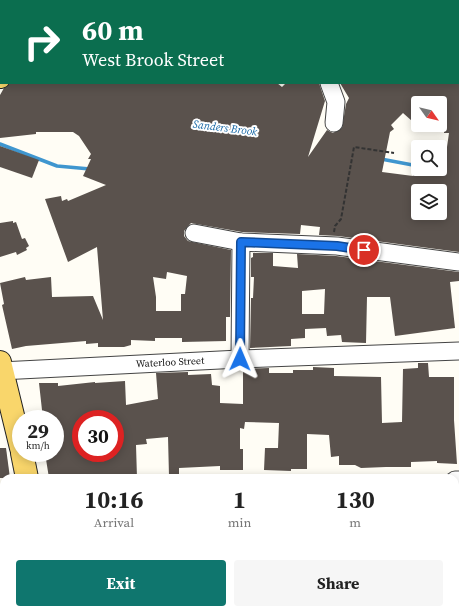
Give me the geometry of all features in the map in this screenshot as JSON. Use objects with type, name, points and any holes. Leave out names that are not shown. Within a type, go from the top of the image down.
[{"type":"main road","points":[[1,368],[12,412]]},
{"type":"main road","points":[[24,462],[26,474]]},
{"type":"street","points":[[329,84],[336,102],[334,123]]},
{"type":"street","points":[[194,233],[241,242],[337,246],[459,262]]},
{"type":"street","points":[[240,359],[241,242]]},
{"type":"street","name":"Waterloo Street","points":[[1,368],[459,351]]},
{"type":"path","points":[[337,246],[333,240],[334,226],[340,219],[354,147],[394,153]]},
{"type":"building","points":[[10,84],[278,84],[282,87],[285,84],[319,84],[325,101],[308,157],[327,130],[333,133],[342,128],[346,104],[349,98],[341,84],[459,84],[459,252],[338,236],[319,235],[320,227],[301,225],[300,234],[242,232],[191,223],[184,231],[184,236],[188,241],[231,250],[230,317],[226,317],[226,341],[182,342],[182,338],[155,338],[155,341],[131,340],[131,345],[124,347],[98,347],[98,343],[86,344],[86,341],[26,346],[12,349],[2,305],[4,304],[0,283],[25,277],[26,280],[51,277],[52,297],[93,296],[103,320],[97,247],[68,262],[45,199],[61,196],[62,201],[67,199],[68,201],[106,185],[83,176],[91,159],[88,159],[91,154],[79,136],[73,132],[36,132],[36,134],[0,138],[0,95],[4,88]],"holes":[[[167,272],[187,276],[185,294],[181,294],[181,311],[156,311],[156,297],[153,277],[166,279]]]},
{"type":"building","points":[[0,146],[39,160],[32,178],[0,167]]},
{"type":"building","points":[[13,221],[13,223],[16,222],[22,239],[25,238],[29,246],[26,248],[27,250],[17,255],[16,252],[0,257],[0,223]]},
{"type":"building","points":[[253,253],[273,253],[273,266],[298,268],[297,254],[336,256],[459,272],[459,281],[450,282],[455,328],[395,336],[390,297],[367,297],[366,343],[342,342],[341,335],[327,336],[326,328],[305,329],[305,338],[291,339],[291,346],[250,348],[251,298],[253,298],[254,277],[251,277],[251,258],[253,257]],"holes":[[[325,289],[324,314],[302,314],[302,291]]]},
{"type":"building","points":[[418,363],[428,363],[429,377],[454,377],[454,420],[457,464],[437,463],[437,461],[411,462],[411,467],[361,468],[355,465],[339,465],[339,456],[331,457],[329,435],[307,434],[307,469],[291,469],[291,471],[264,470],[265,448],[278,448],[279,423],[245,422],[244,429],[240,428],[240,449],[243,449],[243,470],[220,470],[220,466],[179,468],[179,474],[169,474],[168,437],[146,439],[147,444],[136,445],[137,474],[48,474],[46,462],[64,462],[64,410],[42,410],[39,383],[58,383],[58,386],[95,382],[125,381],[126,405],[158,399],[156,373],[188,372],[188,375],[211,374],[212,385],[220,386],[220,403],[243,404],[243,369],[269,368],[269,373],[293,373],[293,370],[313,370],[313,367],[334,368],[334,376],[381,377],[382,423],[402,422],[403,369],[418,368]]},
{"type":"building","points":[[0,448],[6,448],[9,474],[0,474]]},
{"type":"waterway","name":"Sanders Brook","points":[[0,144],[57,166],[90,169]]},
{"type":"waterway","name":"Sanders Brook","points":[[381,159],[411,165]]},
{"type":"route","points":[[240,359],[241,242],[337,246],[364,250]]}]
